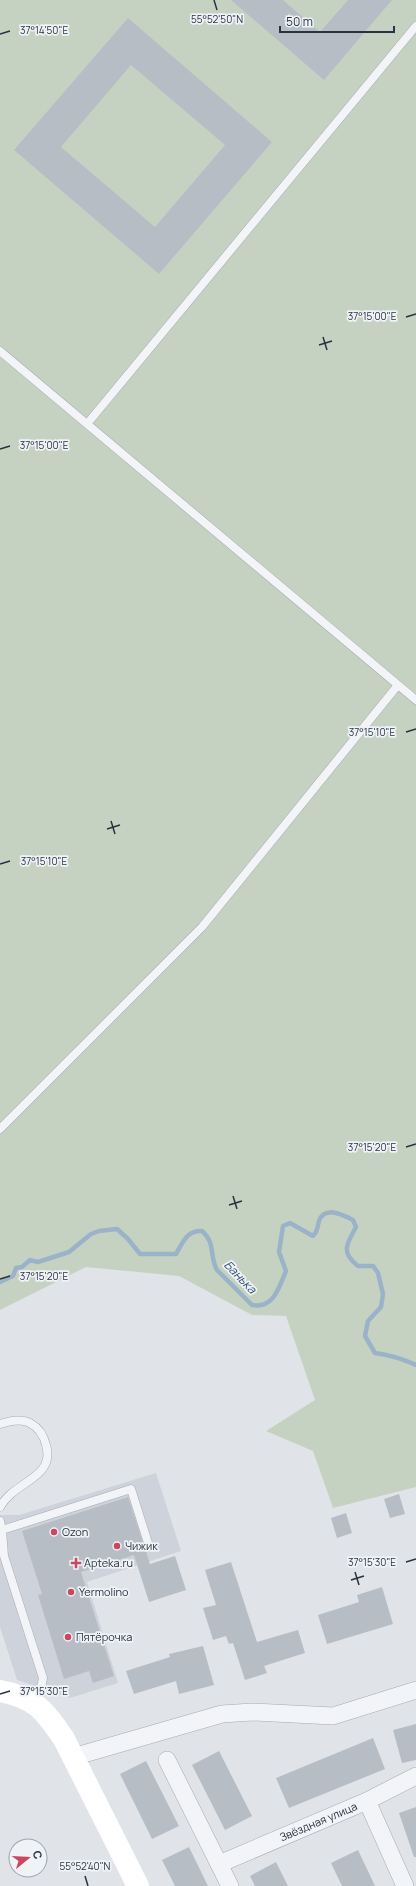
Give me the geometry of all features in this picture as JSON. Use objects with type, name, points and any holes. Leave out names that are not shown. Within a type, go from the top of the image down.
[{"type":"street","points":[[73,1757],[222,1714],[252,1712],[333,1716],[416,1690]]},
{"type":"street","points":[[0,1691],[15,1693],[38,1704],[50,1717],[73,1757],[138,1886]]},
{"type":"street","points":[[167,1760],[230,1886]]},
{"type":"street","name":"Звёздная улица","points":[[219,1864],[367,1800],[416,1776]]},
{"type":"street","points":[[367,1800],[405,1886]]},
{"type":"lane","points":[[87,424],[416,26]]},
{"type":"lane","points":[[0,351],[416,700]]},
{"type":"lane","points":[[0,1129],[202,927],[398,685]]},
{"type":"lane","points":[[0,1424],[8,1421],[20,1421],[29,1423],[38,1428],[45,1439],[48,1452],[47,1465],[38,1474],[22,1484],[5,1498],[0,1507]]},
{"type":"lane","points":[[2,1530],[131,1489],[149,1546]]},
{"type":"lane","points":[[0,1521],[4,1556],[43,1678],[38,1704]]},
{"type":"shaded area","points":[[156,1473],[181,1551],[87,1582],[118,1683],[70,1698],[17,1680],[0,1627],[0,1515],[19,1515]]},
{"type":"green space","points":[[0,0],[416,0],[416,1487],[333,1508],[313,1451],[266,1431],[315,1400],[286,1316],[252,1315],[179,1276],[86,1267],[0,1310]]},
{"type":"building","points":[[231,0],[283,0],[320,32],[348,0],[392,0],[324,80]]},
{"type":"building","points":[[128,18],[272,142],[159,274],[14,150]],"holes":[[[131,65],[225,145],[155,227],[61,147]]]},
{"type":"building","points":[[399,1494],[405,1514],[390,1518],[384,1499]]},
{"type":"building","points":[[128,1497],[150,1564],[175,1556],[186,1590],[149,1602],[134,1555],[81,1572],[114,1676],[93,1683],[89,1671],[64,1679],[38,1595],[42,1594],[22,1531]]},
{"type":"building","points":[[346,1513],[352,1533],[337,1538],[331,1518]]},
{"type":"building","points":[[231,1562],[257,1642],[298,1630],[305,1653],[264,1666],[267,1673],[245,1680],[233,1643],[229,1644],[226,1636],[213,1640],[203,1608],[216,1605],[205,1570]]},
{"type":"building","points":[[382,1587],[393,1624],[327,1644],[318,1615],[359,1602],[357,1595]]},
{"type":"building","points":[[203,1646],[214,1685],[179,1694],[176,1681],[134,1694],[126,1671],[170,1657],[169,1654]]},
{"type":"building","points":[[416,1724],[416,1760],[402,1763],[393,1730]]},
{"type":"building","points":[[373,1738],[385,1769],[289,1808],[276,1778]]},
{"type":"building","points":[[219,1751],[252,1816],[225,1830],[192,1765]]},
{"type":"building","points":[[146,1761],[179,1826],[152,1839],[120,1774]]},
{"type":"building","points":[[416,1807],[416,1857],[414,1857],[399,1813]]},
{"type":"building","points":[[189,1847],[208,1886],[175,1886],[162,1860]]},
{"type":"building","points":[[358,1850],[375,1886],[342,1886],[331,1863]]},
{"type":"building","points":[[276,1862],[288,1886],[255,1886],[250,1876]]},
{"type":"waterway","name":"Банька","points":[[0,1282],[13,1276],[16,1268],[22,1267],[30,1260],[38,1262],[69,1252],[91,1234],[99,1231],[117,1229],[128,1239],[140,1254],[176,1254],[183,1241],[189,1235],[193,1232],[202,1231],[211,1245],[213,1260],[217,1270],[252,1305],[266,1304],[275,1296],[286,1271],[279,1252],[283,1226],[290,1223],[313,1236],[317,1231],[319,1221],[322,1216],[325,1213],[330,1212],[353,1220],[356,1227],[348,1243],[347,1252],[352,1261],[358,1266],[373,1266],[378,1273],[383,1294],[381,1307],[368,1321],[365,1336],[375,1353],[416,1365]]},
{"type":"place","name":"Ozon","points":[[54,1532]]},
{"type":"place","name":"Чижик","points":[[117,1546]]},
{"type":"place","name":"Apteka.ru","points":[[76,1563]]},
{"type":"place","name":"Yermolino","points":[[71,1592]]},
{"type":"place","name":"Пятёрочка","points":[[68,1637]]}]
